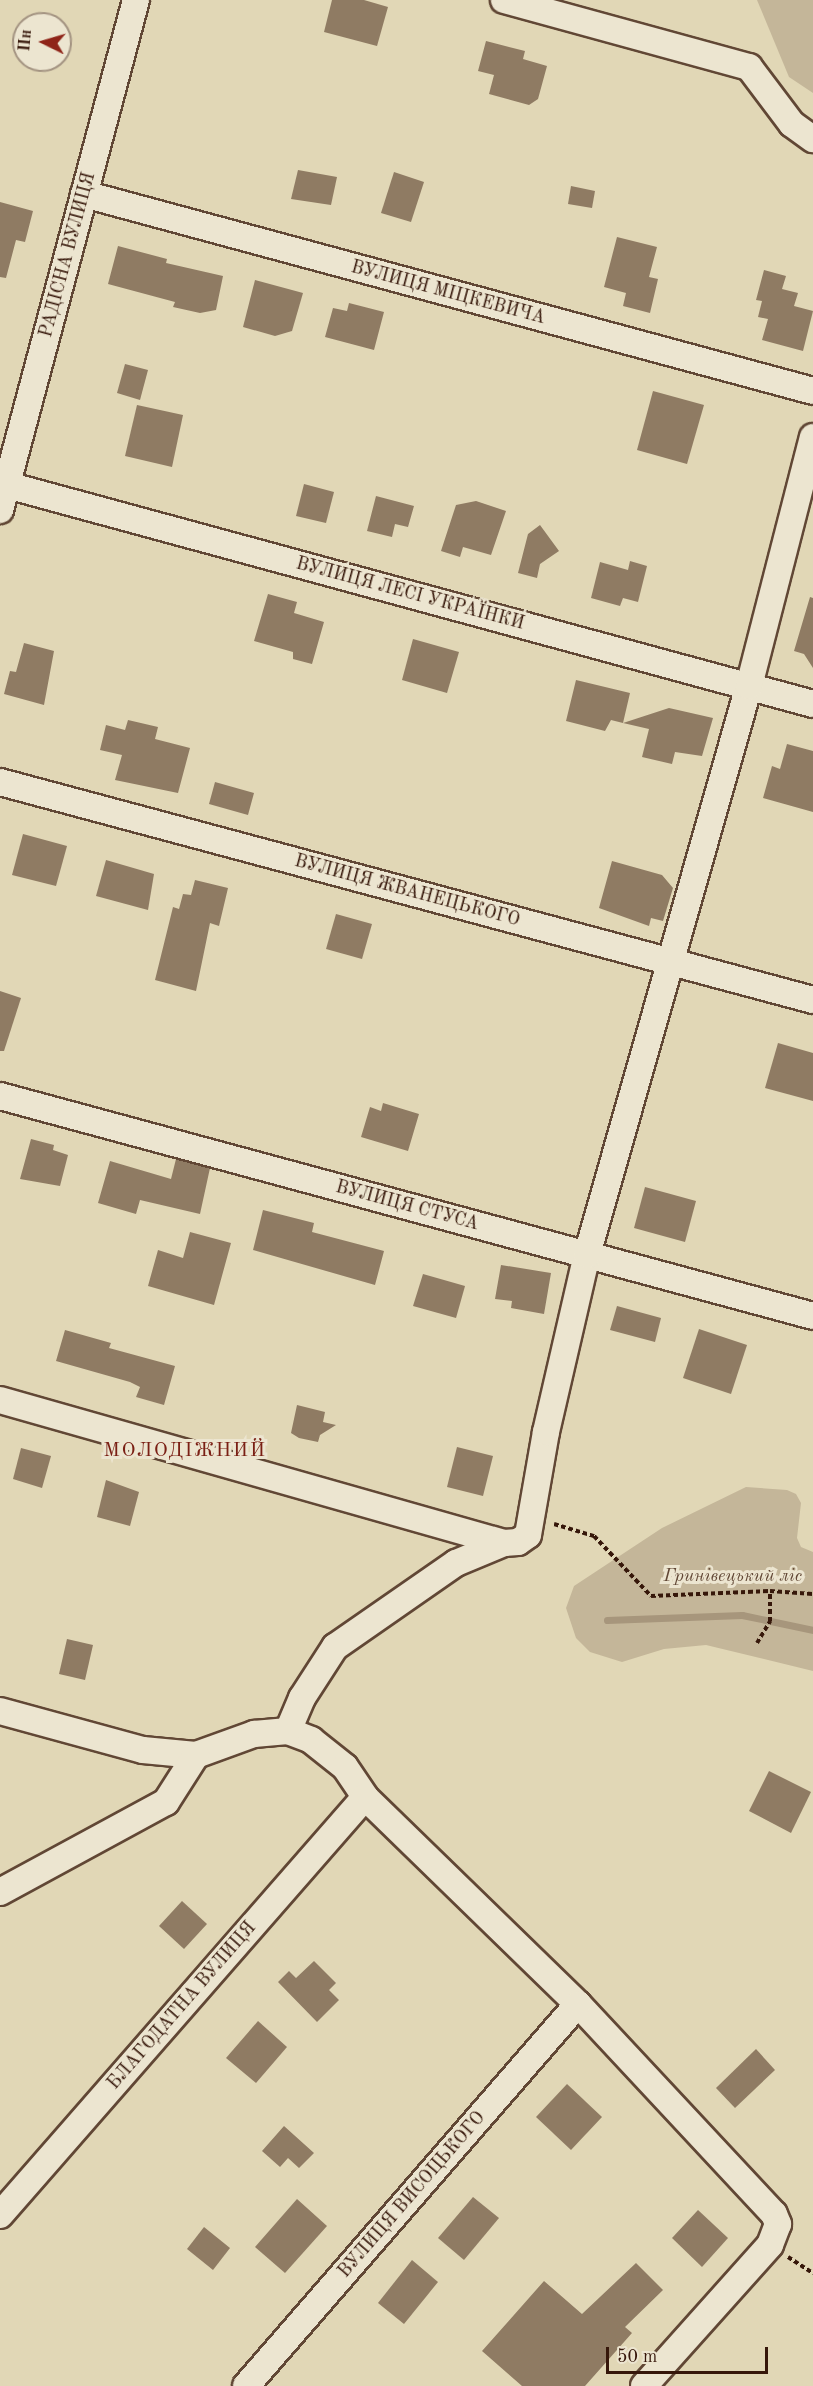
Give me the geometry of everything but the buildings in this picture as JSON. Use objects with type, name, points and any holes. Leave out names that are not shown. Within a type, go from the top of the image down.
[{"type":"street","name":"РАДІСНА ВУЛИЦЯ","points":[[0,510],[136,0]]},
{"type":"street","points":[[504,0],[749,67],[792,124],[813,139]]},
{"type":"street","name":"ВУЛИЦЯ МІЦКЕВИЧА","points":[[84,194],[813,391]]},
{"type":"street","points":[[288,1731],[302,1698],[335,1647],[456,1563],[528,1535],[546,1432],[588,1255],[749,686],[813,437]]},
{"type":"street","name":"ВУЛИЦЯ ЛЕСІ УКРАЇНКИ","points":[[7,485],[813,704]]},
{"type":"street","name":"ВУЛИЦЯ ЖВАНЕЦЬКОГО","points":[[0,782],[813,999]]},
{"type":"street","name":"ВУЛИЦЯ СТУСА","points":[[0,1096],[813,1316]]},
{"type":"street","points":[[0,1400],[511,1543]]},
{"type":"street","points":[[0,1711],[143,1750],[196,1755],[254,1734],[288,1731],[311,1740],[345,1767],[365,1797],[578,2004],[774,2214],[778,2233],[770,2246],[644,2386]]},
{"type":"street","points":[[0,1892],[166,1802],[196,1755]]},
{"type":"street","name":"БЛАГОДАТНА ВУЛИЦЯ","points":[[0,2215],[365,1797]]},
{"type":"street","name":"ВУЛИЦЯ ВИСОЦЬКОГО","points":[[246,2386],[578,2004]]},
{"type":"path","points":[[530,1520],[568,1526],[594,1536],[651,1596],[770,1591],[813,1594]]},
{"type":"path","points":[[757,1643],[770,1621],[770,1591]]},
{"type":"path","points":[[770,2246],[813,2273]]},
{"type":"green space","points":[[757,0],[813,0],[813,93],[789,77]]},
{"type":"green space","name":"Гринівецький ліс","points":[[746,1487],[787,1490],[796,1494],[801,1503],[797,1538],[801,1547],[813,1552],[813,1671],[706,1645],[664,1649],[622,1662],[590,1652],[576,1638],[566,1608],[574,1586],[662,1528]]},
{"type":"waterway","points":[[607,1620],[742,1615],[813,1630]]},
{"type":"district","name":"МОЛОДІЖНИЙ","points":[[185,1451]]}]
